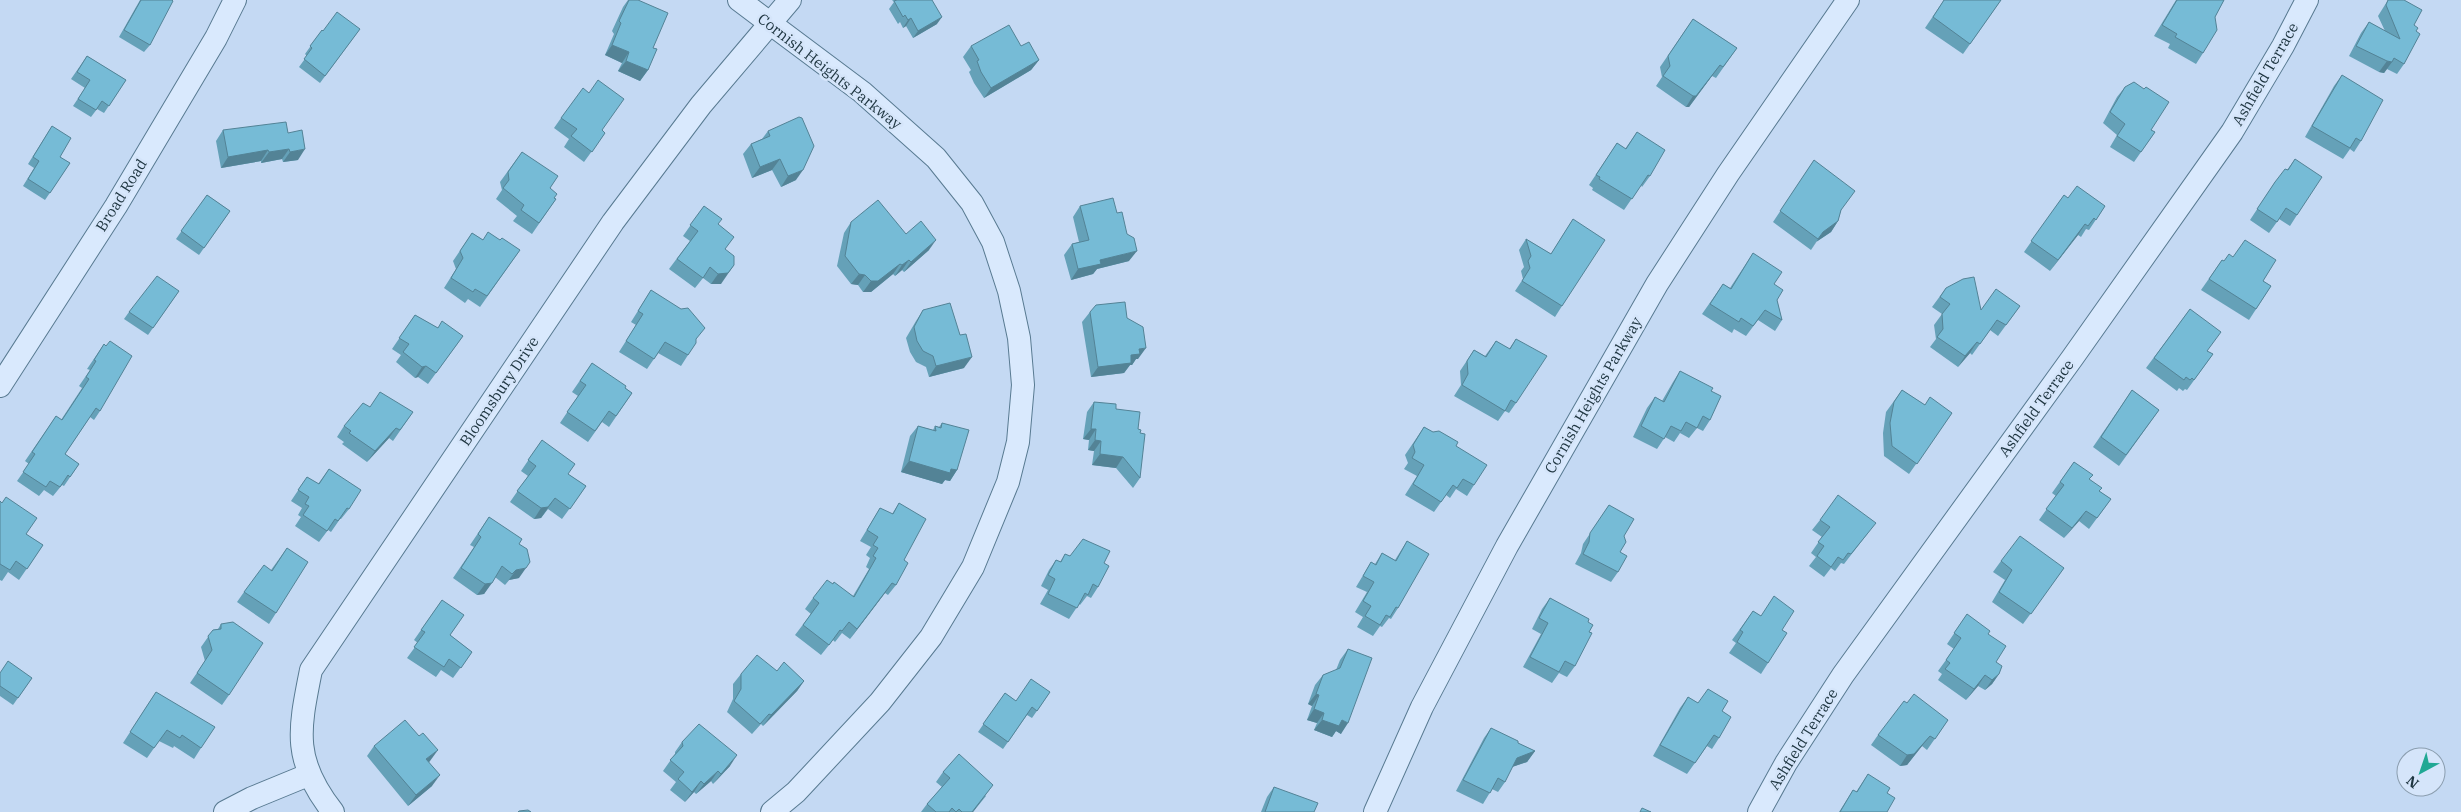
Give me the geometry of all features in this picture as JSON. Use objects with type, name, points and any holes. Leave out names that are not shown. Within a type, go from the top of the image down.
[{"type":"street","name":"Broad Road","points":[[0,386],[116,206],[216,38],[235,0]]},
{"type":"street","name":"Cornish Heights Parkway","points":[[739,0],[862,92],[936,158],[972,203],[993,242],[1009,291],[1019,338],[1023,385],[1018,442],[1008,482],[973,567],[931,636],[880,702],[796,792],[772,812]]},
{"type":"street","name":"Bloomsbury Drive","points":[[333,812],[318,794],[308,775],[302,750],[300,725],[311,670],[613,222],[701,104],[769,22],[790,0]]},
{"type":"street","name":"Cornish Heights Parkway","points":[[1374,812],[1422,707],[1507,546],[1657,284],[1728,174],[1848,0]]},
{"type":"street","name":"Ashfield Terrace","points":[[1759,812],[1786,763],[1843,675],[2073,358],[2232,132],[2283,46],[2307,0]]},
{"type":"street","points":[[226,812],[252,798],[308,775]]},
{"type":"building","points":[[141,0],[173,1],[150,45],[124,30]]},
{"type":"building","points":[[629,0],[638,0],[668,13],[653,48],[657,49],[648,70],[626,61],[629,52],[612,45],[621,23],[619,21]]},
{"type":"building","points":[[932,0],[942,17],[918,31],[911,18],[908,20],[905,15],[903,17],[894,1]]},
{"type":"building","points":[[1944,0],[2001,0],[1970,44],[1933,17]]},
{"type":"building","points":[[2177,0],[2224,0],[2215,17],[2217,30],[2203,53],[2175,37],[2177,34],[2162,25]]},
{"type":"building","points":[[2388,0],[2404,0],[2422,10],[2414,25],[2418,28],[2416,31],[2420,34],[2404,64],[2394,58],[2392,62],[2387,61],[2356,46],[2369,22],[2400,39],[2386,5]]},
{"type":"building","points":[[337,12],[360,29],[325,76],[304,59],[312,48],[310,46]]},
{"type":"building","points":[[1693,19],[1737,48],[1723,67],[1720,65],[1696,96],[1693,96],[1663,76],[1670,66],[1668,56]]},
{"type":"building","points":[[1009,25],[1021,46],[1029,42],[1039,60],[991,88],[981,72],[977,61],[979,60],[971,46]]},
{"type":"building","points":[[87,56],[126,80],[109,106],[102,101],[96,110],[78,99],[90,80],[77,72]]},
{"type":"building","points":[[2342,75],[2383,100],[2361,141],[2356,138],[2350,148],[2312,126]]},
{"type":"building","points":[[598,80],[624,99],[602,130],[605,133],[592,152],[571,136],[577,129],[561,118],[583,88],[589,93]]},
{"type":"building","points":[[2134,82],[2144,89],[2146,87],[2169,102],[2151,130],[2155,132],[2141,152],[2117,136],[2125,124],[2110,112],[2125,87]]},
{"type":"building","points":[[799,117],[802,118],[814,146],[803,170],[788,176],[780,159],[760,167],[751,144],[770,136],[768,131]]},
{"type":"building","points":[[286,122],[288,133],[302,130],[305,149],[290,152],[289,149],[269,152],[268,150],[228,157],[223,130]]},
{"type":"building","points":[[52,126],[71,138],[60,157],[70,163],[50,193],[28,179],[39,161],[33,157]]},
{"type":"building","points":[[1637,132],[1665,150],[1650,176],[1648,175],[1632,199],[1599,179],[1600,177],[1596,175],[1617,143],[1626,149]]},
{"type":"building","points":[[522,152],[558,176],[550,188],[557,194],[554,198],[556,199],[539,223],[521,210],[524,205],[503,188],[509,180],[508,172]]},
{"type":"building","points":[[2295,159],[2322,177],[2297,215],[2286,208],[2277,222],[2257,209],[2275,182],[2285,169],[2288,170]]},
{"type":"building","points":[[1814,160],[1855,191],[1841,210],[1838,221],[1823,232],[1818,239],[1780,211]]},
{"type":"building","points":[[2077,186],[2105,206],[2096,220],[2094,218],[2088,226],[2085,224],[2058,260],[2031,241],[2064,195],[2068,198]]},
{"type":"building","points":[[207,195],[230,211],[204,248],[181,231]]},
{"type":"building","points":[[1113,198],[1117,213],[1122,212],[1127,234],[1134,238],[1137,251],[1100,260],[1101,264],[1078,269],[1072,244],[1089,240],[1080,206]]},
{"type":"building","points":[[878,200],[906,234],[921,221],[936,240],[911,262],[909,260],[902,265],[900,264],[878,281],[871,281],[865,275],[859,274],[845,256],[851,222]]},
{"type":"building","points":[[704,206],[722,219],[718,224],[734,237],[725,249],[734,256],[734,265],[728,273],[718,274],[710,267],[703,278],[677,259],[698,231],[690,225]]},
{"type":"building","points":[[1573,219],[1605,240],[1562,306],[1522,281],[1530,268],[1528,261],[1531,256],[1526,239],[1551,254]]},
{"type":"building","points":[[488,232],[500,240],[502,238],[520,250],[487,296],[475,289],[473,292],[451,278],[463,258],[460,251],[472,233],[483,240]]},
{"type":"building","points":[[2245,240],[2276,260],[2263,281],[2271,286],[2256,309],[2209,279],[2222,260],[2224,261],[2229,254],[2233,257]]},
{"type":"building","points":[[1753,253],[1782,272],[1774,284],[1783,290],[1777,300],[1782,320],[1765,310],[1753,326],[1741,318],[1739,322],[1710,304],[1723,284],[1731,289]]},
{"type":"building","points":[[157,276],[179,291],[153,328],[129,312]]},
{"type":"building","points":[[1974,277],[1981,310],[1996,289],[2020,306],[2006,325],[1997,320],[1980,344],[1977,342],[1965,356],[1937,337],[1943,329],[1942,314],[1950,304],[1940,297],[1946,288],[1963,279]]},
{"type":"building","points":[[651,290],[681,309],[688,308],[705,328],[696,339],[696,343],[688,355],[665,342],[654,359],[626,341],[643,314],[638,311]]},
{"type":"building","points":[[1125,302],[1127,318],[1143,327],[1146,348],[1139,349],[1140,354],[1131,355],[1131,363],[1098,367],[1090,312],[1096,305]]},
{"type":"building","points":[[950,303],[960,335],[966,334],[972,357],[936,366],[933,356],[923,351],[917,341],[914,327],[923,310]]},
{"type":"building","points":[[2190,309],[2221,332],[2207,351],[2213,354],[2194,380],[2186,377],[2184,380],[2154,358]]},
{"type":"building","points":[[415,315],[438,328],[442,321],[463,336],[436,373],[426,366],[422,367],[403,352],[409,344],[399,338]]},
{"type":"building","points":[[1516,339],[1547,356],[1516,403],[1511,400],[1505,411],[1462,385],[1468,374],[1467,361],[1474,350],[1486,357],[1496,341],[1510,349]]},
{"type":"building","points":[[110,341],[132,356],[100,411],[96,408],[65,454],[79,464],[60,487],[50,481],[46,487],[23,472],[35,454],[32,452],[56,416],[62,420],[89,379],[86,377],[96,361],[94,360],[104,344],[106,346]]},
{"type":"building","points":[[592,363],[626,386],[625,388],[632,393],[616,416],[609,411],[595,431],[567,412],[586,385],[580,381]]},
{"type":"building","points":[[1680,371],[1713,388],[1711,391],[1721,396],[1710,420],[1703,416],[1697,428],[1686,422],[1681,431],[1671,426],[1664,439],[1641,426],[1655,397],[1664,402]]},
{"type":"building","points":[[1902,390],[1925,405],[1930,397],[1952,413],[1917,464],[1892,446],[1890,423],[1894,402]]},
{"type":"building","points":[[2132,390],[2159,410],[2126,455],[2101,437]]},
{"type":"building","points":[[380,392],[413,412],[400,430],[396,428],[375,451],[349,433],[351,431],[344,426],[363,403],[370,407]]},
{"type":"building","points":[[1094,402],[1116,404],[1116,409],[1140,412],[1138,429],[1141,430],[1140,433],[1145,434],[1140,478],[1123,457],[1100,454],[1101,441],[1095,440],[1096,429],[1091,429]]},
{"type":"building","points":[[942,423],[969,430],[957,470],[951,469],[950,473],[909,461],[918,426],[936,431],[935,426],[941,428]]},
{"type":"building","points":[[1424,427],[1433,432],[1439,431],[1458,442],[1456,446],[1487,465],[1474,485],[1463,479],[1457,488],[1453,485],[1441,502],[1413,484],[1424,465],[1412,458],[1415,452],[1413,445]]},
{"type":"building","points":[[542,440],[575,464],[568,474],[586,486],[570,509],[555,498],[548,507],[541,508],[517,491],[536,466],[528,460]]},
{"type":"building","points":[[2074,462],[2093,475],[2089,479],[2102,488],[2099,491],[2111,499],[2097,518],[2086,511],[2072,528],[2046,509],[2064,485],[2060,482]]},
{"type":"building","points":[[329,469],[361,490],[349,509],[347,508],[338,521],[335,519],[327,531],[303,515],[309,506],[305,504],[309,497],[298,490],[307,477],[319,484]]},
{"type":"building","points":[[1838,495],[1876,523],[1851,554],[1848,553],[1843,560],[1838,557],[1831,567],[1817,556],[1824,546],[1818,542],[1830,527],[1820,520]]},
{"type":"building","points":[[6,497],[37,518],[26,534],[43,545],[27,569],[16,561],[10,570],[0,564],[0,501],[2,503]]},
{"type":"building","points":[[899,503],[926,519],[904,560],[908,563],[896,585],[892,583],[857,629],[849,622],[842,631],[840,630],[829,645],[803,625],[819,603],[813,598],[827,580],[833,584],[834,582],[854,597],[876,558],[873,556],[878,548],[873,545],[878,537],[867,530],[880,508],[893,514]]},
{"type":"building","points":[[1609,505],[1634,519],[1624,536],[1626,542],[1620,552],[1627,556],[1618,572],[1583,554],[1589,542],[1590,533]]},
{"type":"building","points":[[489,517],[522,539],[519,544],[527,549],[530,562],[526,568],[516,570],[512,574],[502,566],[492,583],[485,584],[461,568],[481,537],[478,534]]},
{"type":"building","points":[[2020,536],[2064,568],[2031,614],[1999,592],[2012,570],[2001,561]]},
{"type":"building","points":[[1083,539],[1110,551],[1104,563],[1109,566],[1098,587],[1093,584],[1088,595],[1085,593],[1077,608],[1048,594],[1055,579],[1048,575],[1056,560],[1061,562],[1065,554],[1070,556]]},
{"type":"building","points":[[1407,541],[1429,554],[1398,608],[1396,607],[1390,617],[1386,615],[1380,625],[1365,616],[1371,606],[1363,601],[1374,582],[1363,576],[1371,562],[1376,565],[1382,553],[1396,561]]},
{"type":"building","points":[[287,548],[308,562],[276,613],[244,592],[264,565],[272,571]]},
{"type":"building","points":[[1774,596],[1794,611],[1782,630],[1787,633],[1768,663],[1737,642],[1743,632],[1740,630],[1753,611],[1761,616]]},
{"type":"building","points":[[1550,598],[1589,619],[1588,622],[1593,625],[1589,632],[1592,633],[1575,666],[1565,661],[1559,672],[1530,657],[1548,623],[1539,618]]},
{"type":"building","points":[[442,600],[464,615],[450,635],[472,652],[461,668],[449,659],[444,667],[414,647],[425,632],[421,630]]},
{"type":"building","points":[[1967,614],[1990,631],[1988,634],[2006,646],[1996,662],[2002,666],[1999,674],[1992,680],[1985,675],[1974,689],[1945,669],[1950,663],[1946,660],[1961,638],[1954,633]]},
{"type":"building","points":[[233,622],[263,643],[229,695],[197,673],[212,650],[208,636],[213,630],[221,629],[221,624]]},
{"type":"building","points":[[1348,649],[1372,658],[1348,723],[1342,720],[1339,726],[1322,720],[1324,713],[1314,709],[1319,695],[1316,694],[1323,675],[1340,668]]},
{"type":"building","points":[[757,655],[777,671],[784,662],[804,681],[760,724],[734,701],[741,689],[741,674]]},
{"type":"building","points":[[8,661],[32,678],[18,698],[0,686],[0,673]]},
{"type":"building","points":[[1031,679],[1050,692],[1037,711],[1032,707],[1008,742],[983,724],[1005,693],[1016,701]]},
{"type":"building","points":[[1708,689],[1728,701],[1722,711],[1731,717],[1719,738],[1714,735],[1695,763],[1660,745],[1688,697],[1698,703]]},
{"type":"building","points":[[156,692],[215,727],[201,748],[182,735],[180,738],[167,730],[154,748],[130,732]]},
{"type":"building","points":[[1914,694],[1948,720],[1935,739],[1930,736],[1914,754],[1907,755],[1878,735],[1904,701],[1907,703]]},
{"type":"building","points":[[405,720],[419,736],[423,733],[438,750],[426,759],[440,775],[416,795],[374,746]]},
{"type":"building","points":[[699,724],[737,755],[721,774],[718,771],[704,784],[701,781],[692,792],[678,779],[684,772],[670,760],[683,746],[682,742]]},
{"type":"building","points":[[1491,728],[1535,751],[1517,758],[1505,782],[1498,778],[1490,793],[1463,780]]},
{"type":"building","points":[[959,754],[993,785],[972,812],[962,812],[959,809],[956,812],[952,808],[949,812],[936,812],[927,804],[950,778],[943,772]]},
{"type":"building","points":[[1868,774],[1890,788],[1887,793],[1895,798],[1887,812],[1840,812],[1853,790],[1857,792]]},
{"type":"building","points":[[1274,787],[1318,803],[1314,812],[1265,812]]},
{"type":"building","points":[[1642,808],[1651,812],[1640,812]]},
{"type":"building","points":[[528,810],[531,812],[518,812],[519,811]]}]
